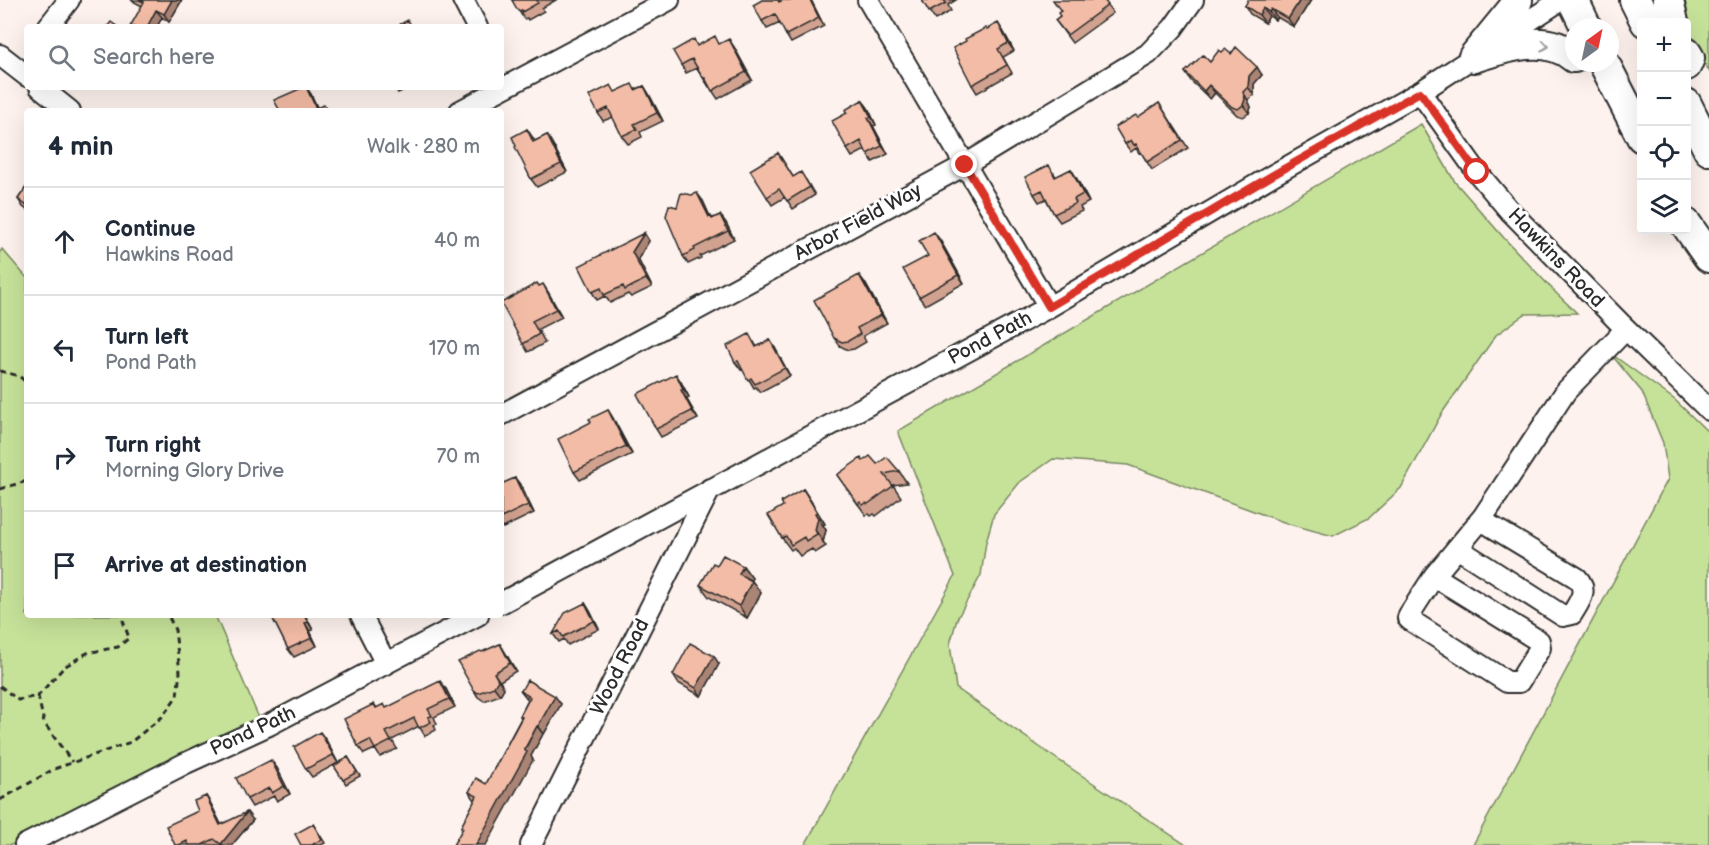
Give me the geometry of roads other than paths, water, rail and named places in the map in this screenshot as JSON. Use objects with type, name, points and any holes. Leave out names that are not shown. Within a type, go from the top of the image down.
[{"type":"highway","points":[[1474,57],[1514,8],[1517,0]]},
{"type":"highway","points":[[1573,0],[1582,18]]},
{"type":"highway","points":[[1635,0],[1644,18]]},
{"type":"highway","points":[[1668,0],[1672,18]]},
{"type":"highway","points":[[1474,57],[1506,46],[1527,44],[1548,46],[1565,51]]},
{"type":"highway","points":[[1591,72],[1637,129]]},
{"type":"highway","points":[[1609,72],[1637,128]]},
{"type":"highway","points":[[1691,114],[1709,150]]},
{"type":"highway","points":[[1691,231],[1709,258]]},
{"type":"street","points":[[50,24],[69,0]]},
{"type":"street","points":[[463,0],[475,24]]},
{"type":"street","points":[[504,79],[669,0]]},
{"type":"street","points":[[868,0],[1049,307]]},
{"type":"street","name":"Arbor Field Way","points":[[504,413],[965,165],[1148,54],[1173,28],[1193,0]]},
{"type":"street","name":"Pond Path","points":[[504,601],[1049,307],[1273,175],[1420,92],[1562,0]]},
{"type":"street","points":[[0,55],[23,66]]},
{"type":"street","points":[[44,90],[66,108]]},
{"type":"street","points":[[464,108],[489,90]]},
{"type":"street","name":"Hawkins Road","points":[[1420,92],[1477,172],[1509,210],[1709,410]]},
{"type":"street","points":[[1434,576],[1539,641],[1540,648],[1520,682],[1507,682],[1410,621],[1409,615],[1434,576],[1481,520],[1566,392],[1626,329]]},
{"type":"street","name":"Wood Road","points":[[531,845],[710,489]]},
{"type":"street","points":[[1457,548],[1563,616],[1572,614],[1583,595],[1584,590],[1581,583],[1481,520]]},
{"type":"street","points":[[363,618],[386,664]]},
{"type":"street","name":"Pond Path","points":[[25,845],[186,763],[269,725],[472,618]]}]
